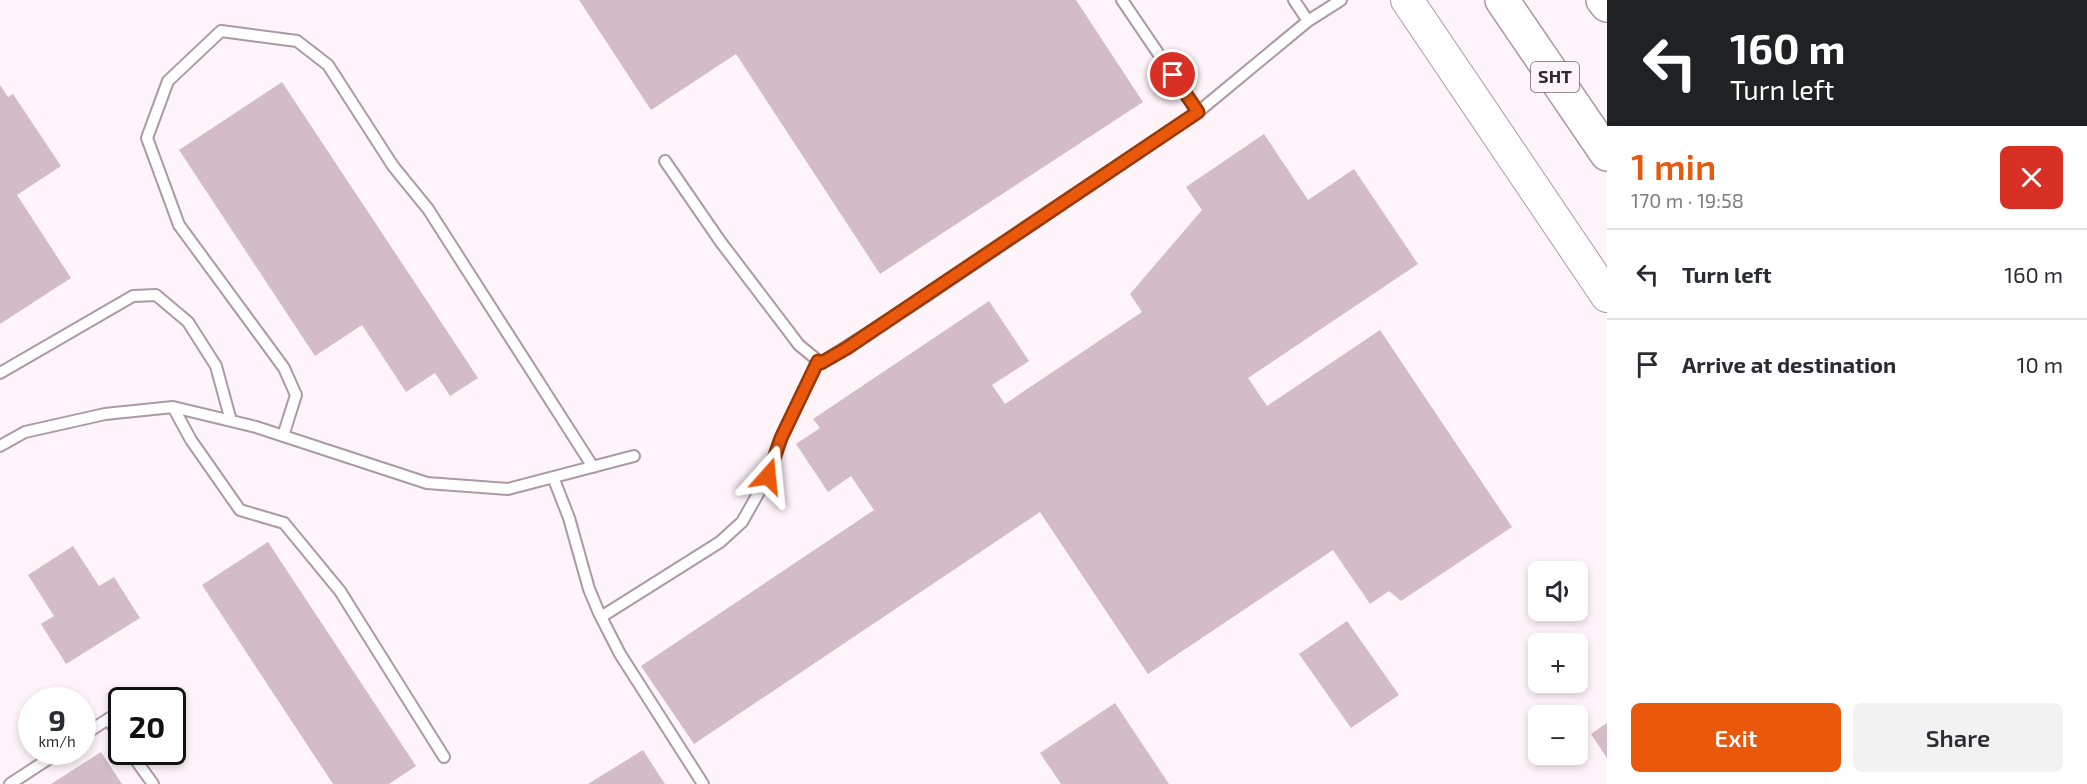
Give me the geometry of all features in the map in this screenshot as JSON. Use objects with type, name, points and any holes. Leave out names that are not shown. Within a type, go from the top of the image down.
[{"type":"highway","name":"SHT","points":[[1502,0],[1607,154]]},
{"type":"highway","points":[[1603,0],[1607,6]]},
{"type":"main road","points":[[1407,0],[1607,296]]},
{"type":"lane","points":[[1122,0],[1198,112]]},
{"type":"lane","points":[[1294,0],[1308,21]]},
{"type":"lane","points":[[665,161],[720,242],[799,345],[821,363],[847,348],[1198,112],[1308,21],[1341,0]]},
{"type":"lane","points":[[283,436],[296,395],[284,368],[179,225],[147,138],[168,81],[221,31],[297,41],[328,65],[393,166],[428,209],[593,467]]},
{"type":"lane","points":[[0,373],[133,296],[156,295],[188,322],[216,366],[231,421]]},
{"type":"lane","points":[[601,617],[720,542],[742,522],[768,476],[781,438],[818,361]]},
{"type":"lane","points":[[173,407],[191,440],[240,510],[284,523],[340,591],[444,758]]},
{"type":"lane","points":[[2,441],[25,432],[105,414],[173,407],[283,436],[427,483],[508,489],[634,456]]},
{"type":"lane","points":[[553,477],[576,540],[589,589],[601,617],[620,654],[703,784]]},
{"type":"lane","points":[[96,727],[108,719]]},
{"type":"lane","points":[[10,784],[39,765]]},
{"type":"lane","points":[[139,765],[153,784]]},
{"type":"building","points":[[579,0],[1076,0],[1143,102],[880,274],[736,54],[651,110]]},
{"type":"building","points":[[282,82],[478,378],[450,396],[435,373],[406,392],[362,325],[315,356],[179,150]]},
{"type":"building","points":[[0,85],[8,97],[13,94],[61,166],[17,195],[71,278],[0,324]]},
{"type":"building","points":[[1264,134],[1308,200],[1354,169],[1418,264],[1248,378],[1267,406],[1380,330],[1512,527],[1401,601],[1389,591],[1370,604],[1333,550],[1148,674],[1040,512],[694,744],[641,666],[874,510],[851,476],[828,492],[796,444],[820,428],[813,419],[989,301],[1029,361],[992,385],[1005,404],[1142,312],[1130,294],[1202,210],[1186,187]]},
{"type":"building","points":[[268,542],[416,766],[389,784],[333,784],[202,585]]},
{"type":"building","points":[[73,546],[99,586],[114,577],[140,618],[66,664],[41,624],[54,616],[28,575]]},
{"type":"building","points":[[1347,621],[1399,695],[1351,728],[1299,654]]},
{"type":"building","points":[[1115,703],[1169,784],[1061,784],[1040,753]]},
{"type":"building","points":[[1607,723],[1607,758],[1591,734]]},
{"type":"building","points":[[643,750],[665,784],[588,784]]},
{"type":"building","points":[[101,752],[122,784],[51,784],[81,765],[96,765],[96,755]]},
{"type":"route","points":[[768,476],[781,438],[818,361],[821,363],[847,348],[1198,112],[1173,75]]}]
